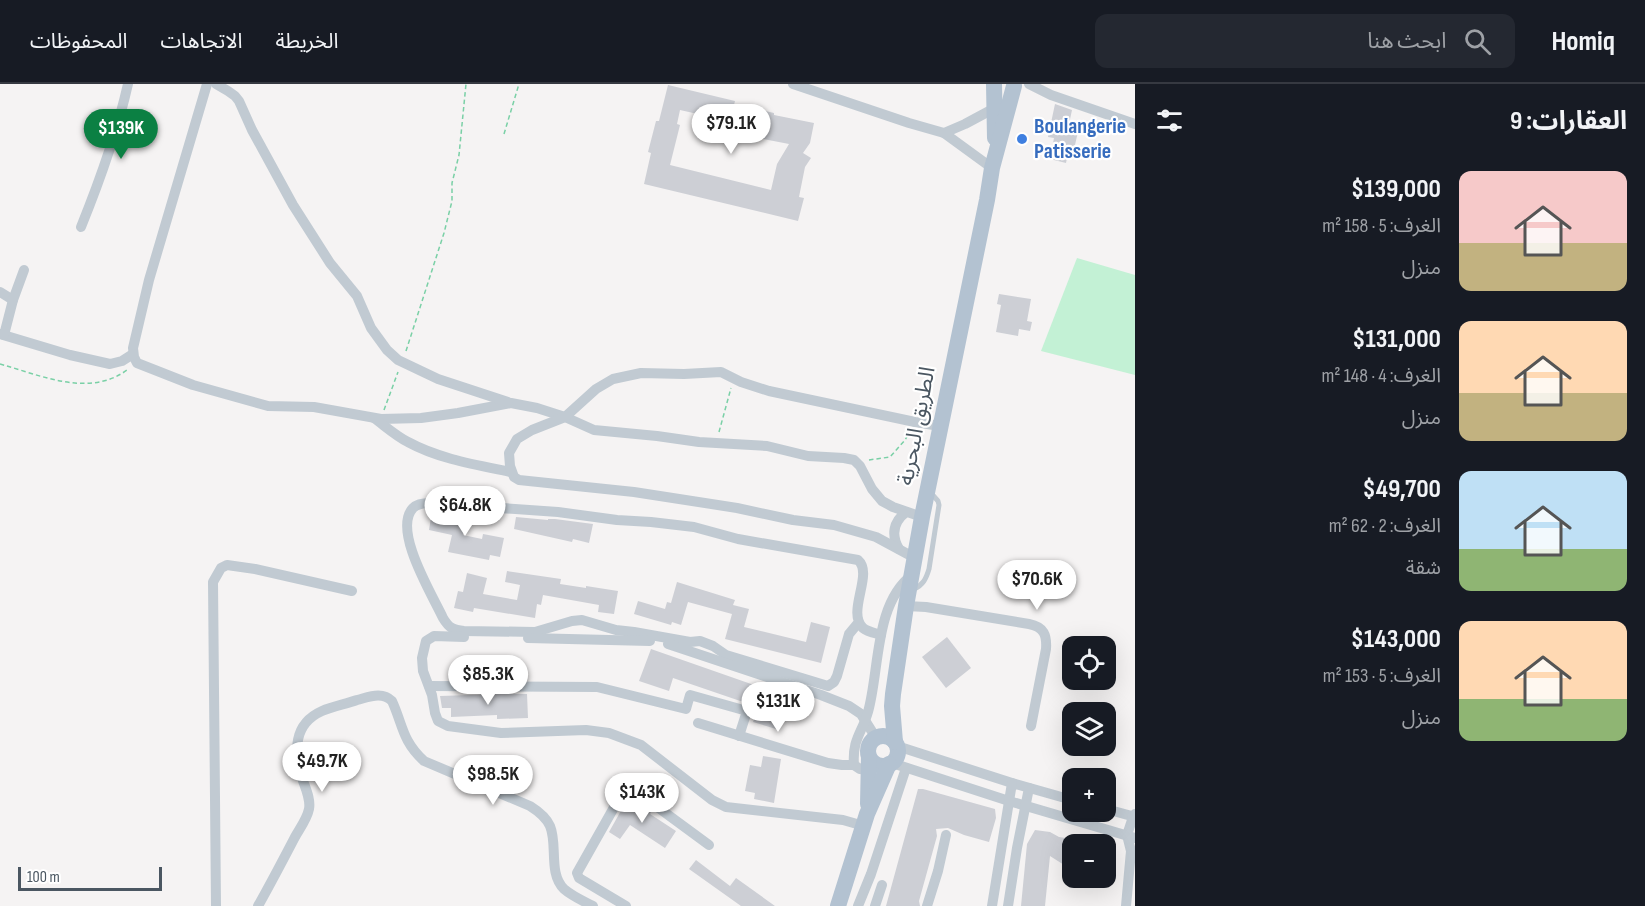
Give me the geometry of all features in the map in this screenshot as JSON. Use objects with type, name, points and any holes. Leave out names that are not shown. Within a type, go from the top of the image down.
[{"type":"main road","points":[[994,84],[1003,90],[1019,85]]},
{"type":"main road","points":[[994,84],[994,162]]},
{"type":"main road","points":[[994,162],[1019,85]]},
{"type":"main road","name":"الطريق البحرية","points":[[896,744],[892,706],[911,582],[914,514],[927,490],[994,162]]},
{"type":"main road","name":"الطريق البحرية","points":[[865,820],[864,764],[869,745],[877,738],[892,706]]},
{"type":"main road","points":[[838,906],[865,820],[896,765],[896,744],[886,736],[877,738]]},
{"type":"main road","points":[[864,764],[896,765]]},
{"type":"street","points":[[81,227],[117,127],[128,84]]},
{"type":"street","points":[[135,358],[135,338],[149,280],[207,84]]},
{"type":"street","points":[[216,84],[235,96],[272,168],[312,235],[357,296],[375,334],[392,355],[402,363],[438,380],[511,403],[537,408],[594,430],[715,444],[767,446],[808,456],[854,460],[860,466],[877,496],[893,507],[914,514]]},
{"type":"street","points":[[793,84],[944,133],[994,162]]},
{"type":"street","points":[[1051,95],[1055,84]]},
{"type":"street","points":[[1019,85],[1135,124]]},
{"type":"street","points":[[944,133],[993,109]]},
{"type":"street","points":[[24,270],[2,335],[69,355],[110,364],[135,358],[193,385],[255,403],[268,406],[314,407],[377,418],[421,418],[511,403]]},
{"type":"street","points":[[0,292],[13,300]]},
{"type":"street","points":[[899,549],[866,533],[834,525],[793,520],[644,493],[519,480],[511,472],[509,453],[517,440],[532,430],[565,417],[596,389],[613,379],[641,373],[725,373],[741,382],[769,391],[940,426]]},
{"type":"street","points":[[377,418],[408,442],[425,449],[472,464],[511,472]]},
{"type":"street","points":[[859,621],[849,634],[837,676],[828,686],[726,655],[700,641],[690,642],[616,630],[582,620],[535,632],[454,630],[447,625],[419,569],[409,544],[407,523],[413,508],[430,503],[558,512],[694,527],[738,539],[855,559],[862,563],[864,571],[858,607],[859,621],[865,629],[881,635]]},
{"type":"street","points":[[914,514],[900,516],[893,534],[911,582],[926,607],[1023,623],[1042,630],[1046,637],[1046,649],[1031,726]]},
{"type":"street","points":[[216,906],[213,582],[221,568],[227,566],[255,569],[352,591]]},
{"type":"street","points":[[864,764],[853,757],[856,738],[865,721],[870,704],[881,635],[895,593],[906,579],[911,582]]},
{"type":"street","points":[[865,820],[843,820],[726,807],[712,800],[641,745],[609,733],[586,730],[501,733],[448,726],[438,721],[435,713],[423,671],[423,649],[426,641],[434,636],[644,640],[668,644],[821,694],[849,706],[861,714],[877,738]]},
{"type":"street","points":[[429,686],[597,687],[686,709],[690,695],[747,711],[739,736]]},
{"type":"street","points":[[258,906],[301,828],[309,808],[310,801],[296,750],[301,731],[308,721],[323,711],[382,695],[392,700],[405,740],[424,761],[522,803],[541,814],[550,826],[553,836],[557,877],[565,889],[593,906]]},
{"type":"street","points":[[698,723],[828,764],[864,764]]},
{"type":"street","points":[[896,744],[1062,797]]},
{"type":"street","points":[[858,906],[871,874],[896,765],[1131,837]]},
{"type":"street","points":[[992,906],[1012,783]]},
{"type":"street","points":[[1008,906],[1029,788]]},
{"type":"street","points":[[626,906],[577,876],[621,795],[626,791],[637,792],[709,845]]},
{"type":"street","points":[[1116,812],[1134,816],[1131,837],[1133,849],[1126,906]]},
{"type":"street","points":[[927,906],[946,835]]},
{"type":"street","points":[[875,906],[882,885]]},
{"type":"lane","points":[[911,582],[921,586],[929,569],[939,505],[927,490]]},
{"type":"path","points":[[377,418],[402,363],[444,233],[452,201],[452,183],[459,155],[466,84]]},
{"type":"path","points":[[504,134],[519,84]]},
{"type":"path","points":[[0,364],[58,381],[98,384],[121,375],[135,358]]},
{"type":"path","points":[[715,444],[734,378]]},
{"type":"path","points":[[854,460],[874,461],[890,457],[905,440],[915,422]]},
{"type":"green space","points":[[1077,258],[1135,275],[1135,375],[1041,351]]},
{"type":"building","points":[[668,85],[735,101],[728,128],[700,122],[702,115],[680,110],[677,124],[680,125],[670,165],[771,190],[777,164],[789,144],[742,135],[747,107],[814,123],[810,143],[803,153],[811,158],[805,167],[799,197],[804,198],[798,221],[644,184],[651,153],[648,152]]},
{"type":"building","points":[[1055,104],[1072,110],[1069,124],[1079,127],[1073,154],[1068,153],[1066,163],[1050,159],[1054,138],[1048,137]]},
{"type":"building","points":[[999,294],[1031,299],[1027,321],[1032,322],[1030,331],[1019,329],[1018,336],[996,332],[1001,305],[997,304]]},
{"type":"building","points":[[432,511],[466,517],[463,535],[482,539],[483,534],[504,538],[500,557],[490,555],[489,560],[448,552],[452,535],[429,530]]},
{"type":"building","points":[[516,517],[593,524],[589,543],[573,539],[572,542],[514,529]]},
{"type":"building","points":[[507,571],[561,579],[560,584],[618,591],[614,614],[598,612],[599,605],[543,595],[541,605],[537,604],[535,618],[474,608],[473,612],[454,608],[458,591],[463,592],[467,573],[487,578],[483,594],[517,600],[520,585],[505,582]]},
{"type":"building","points":[[677,582],[735,600],[733,605],[749,609],[744,627],[806,642],[811,622],[830,627],[821,663],[725,639],[732,614],[688,602],[681,625],[672,622],[671,625],[634,614],[638,601],[665,609],[667,602],[671,603]]},
{"type":"building","points":[[947,637],[971,668],[946,688],[922,657]]},
{"type":"building","points":[[651,649],[774,692],[775,689],[788,693],[776,729],[753,722],[758,708],[749,704],[673,678],[669,691],[639,681]]},
{"type":"building","points":[[527,694],[528,718],[497,719],[497,715],[451,717],[451,708],[442,708],[440,696]]},
{"type":"building","points":[[763,756],[781,759],[774,803],[754,799],[755,793],[745,791],[750,765],[761,767]]},
{"type":"building","points":[[918,789],[995,809],[996,818],[989,842],[948,828],[936,829],[937,836],[919,901],[920,906],[886,906]]},
{"type":"building","points":[[631,798],[676,831],[665,848],[630,825],[620,839],[609,832],[627,800]]},
{"type":"building","points":[[1035,830],[1050,832],[1062,837],[1062,864],[1050,856],[1045,906],[1021,906],[1027,844]]},
{"type":"building","points":[[696,860],[730,886],[736,878],[775,906],[741,906],[689,869]]},
{"type":"place","name":"Boulangerie Patisserie","points":[[1022,139]]}]
